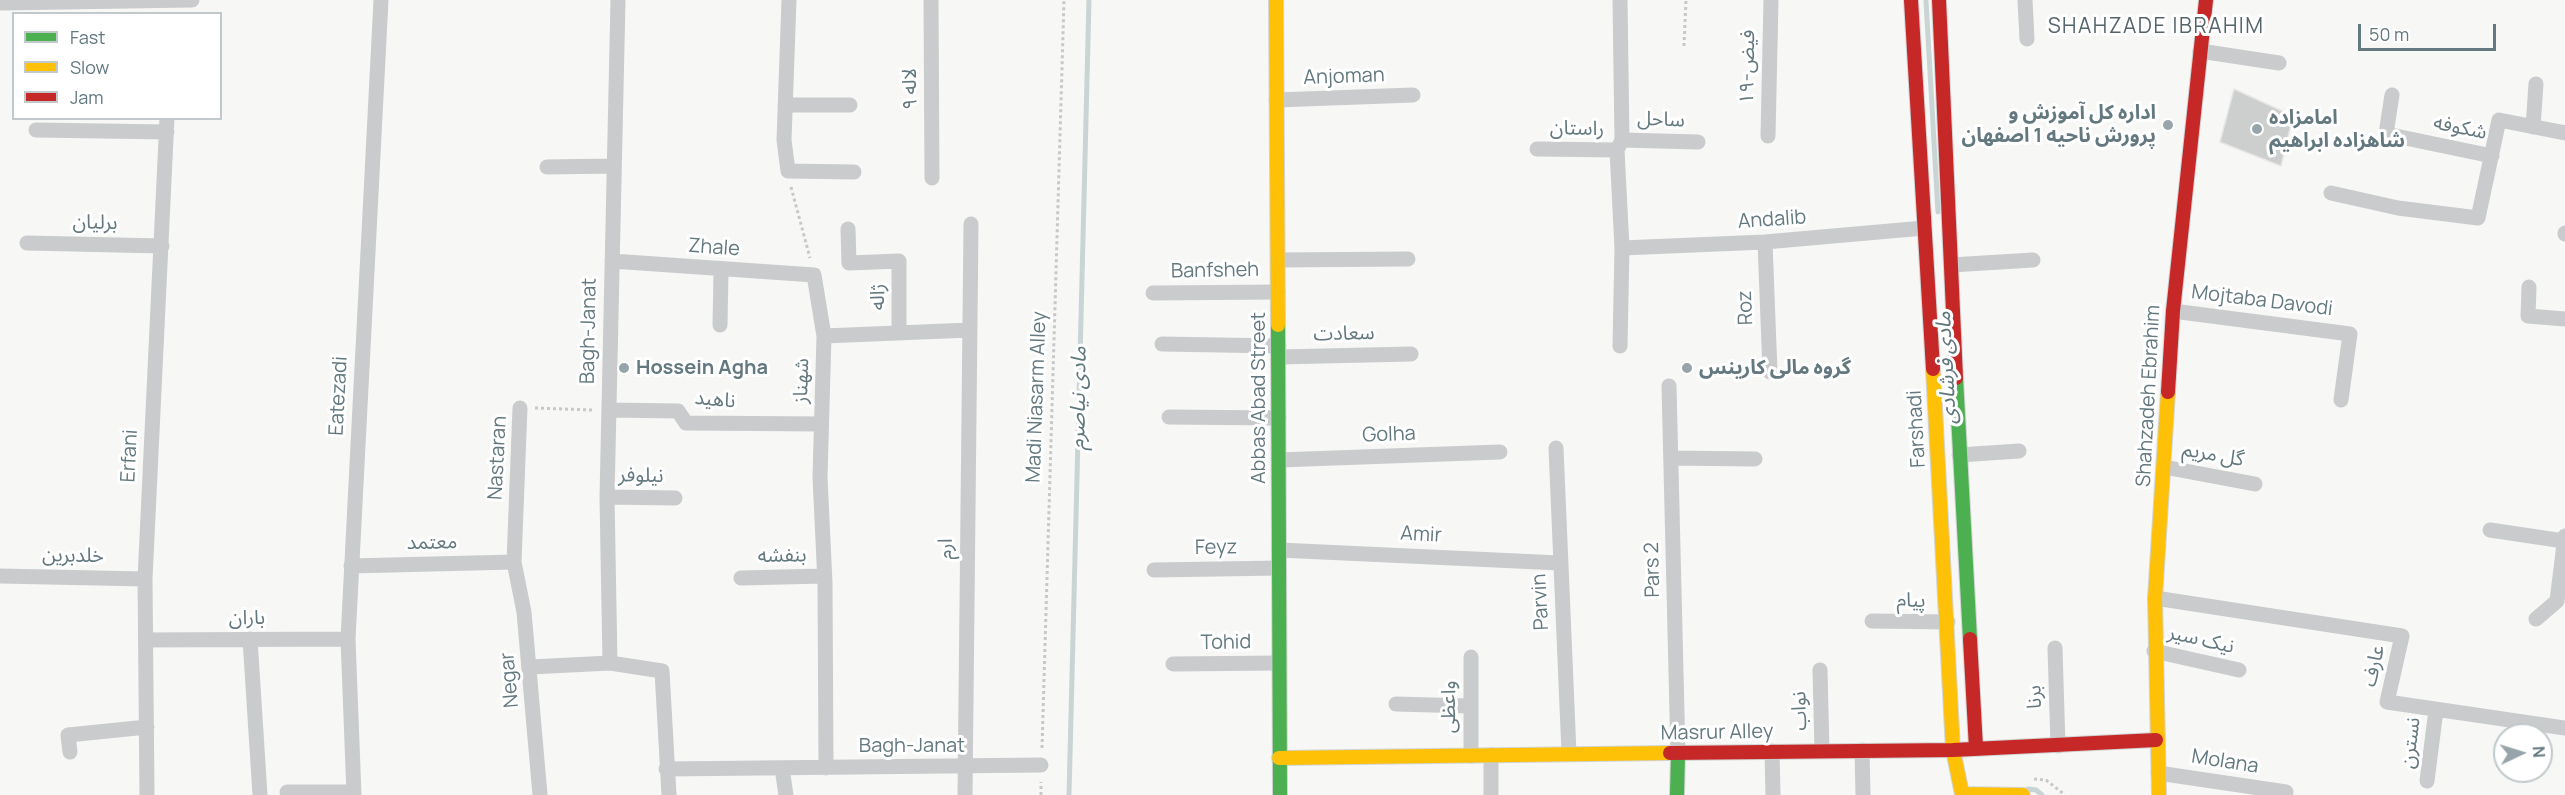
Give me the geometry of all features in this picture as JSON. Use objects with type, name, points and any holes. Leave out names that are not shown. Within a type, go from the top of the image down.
[{"type":"street","points":[[0,3],[192,0]]},
{"type":"street","name":"Eatezadi","points":[[354,794],[348,639],[381,0]]},
{"type":"street","name":"Bagh-Janat","points":[[610,663],[607,496],[618,0]]},
{"type":"street","points":[[789,0],[784,140],[788,171],[854,172]]},
{"type":"street","name":"۹ لاله","points":[[931,0],[932,178]]},
{"type":"street","name":"Abbas Abad Street","points":[[1276,0],[1280,795]]},
{"type":"street","points":[[1620,0],[1619,145],[1622,248],[1620,346]]},
{"type":"street","name":"۱۹-فیض","points":[[1768,136],[1771,0]]},
{"type":"street","name":"Farshadi","points":[[1911,0],[1948,622],[1953,750],[1962,794],[2023,795]]},
{"type":"street","name":"Farshadi","points":[[1940,0],[1959,455],[1976,748]]},
{"type":"street","points":[[2025,0],[2027,39]]},
{"type":"street","name":"Shahzadeh Ebrahim","points":[[2159,795],[2154,651],[2155,598],[2172,311],[2206,0]]},
{"type":"street","points":[[2200,51],[2279,63]]},
{"type":"street","points":[[2533,127],[2536,84]]},
{"type":"street","name":"Anjoman","points":[[1276,100],[1413,95]]},
{"type":"street","name":"شکوفه","points":[[2392,95],[2386,134],[2492,156]]},
{"type":"street","points":[[785,105],[850,105]]},
{"type":"street","points":[[2331,193],[2398,208],[2478,218],[2499,120],[2565,133]]},
{"type":"street","points":[[36,130],[167,125]]},
{"type":"street","name":"Erfani","points":[[147,795],[145,579],[167,125]]},
{"type":"street","name":"ساحل","points":[[1619,145],[1698,142]]},
{"type":"street","name":"راستان","points":[[1537,150],[1619,145]]},
{"type":"street","points":[[547,167],[614,166]]},
{"type":"street","name":"ارم","points":[[965,795],[971,224]]},
{"type":"street","name":"Andalib","points":[[1622,248],[1765,242],[1924,228]]},
{"type":"street","name":"ژاله","points":[[848,229],[849,263],[899,261],[899,333]]},
{"type":"street","name":"Roz","points":[[1765,242],[1770,372]]},
{"type":"street","name":"برلیان","points":[[27,243],[162,246]]},
{"type":"street","points":[[1278,260],[1408,259]]},
{"type":"street","points":[[1951,265],[2033,260]]},
{"type":"street","name":"Zhale","points":[[612,261],[721,271],[814,275]]},
{"type":"street","points":[[720,325],[721,271]]},
{"type":"street","name":"شهناز","points":[[814,275],[824,336],[820,477],[825,576],[826,768]]},
{"type":"street","points":[[2529,287],[2528,316],[2565,319]]},
{"type":"street","name":"Banfsheh","points":[[1153,293],[1278,292]]},
{"type":"street","name":"Mojtaba Davodi","points":[[2172,311],[2350,334],[2341,400]]},
{"type":"street","points":[[824,336],[970,330]]},
{"type":"street","name":"سعادت","points":[[1162,344],[1279,351],[1411,354]]},
{"type":"street","name":"Pars 2","points":[[1669,386],[1678,754]]},
{"type":"street","name":"Nastaran","points":[[514,562],[520,408]]},
{"type":"street","name":"ناهید","points":[[609,410],[678,411],[686,423],[821,424]]},
{"type":"street","points":[[1168,417],[1279,418]]},
{"type":"street","name":"Parvin","points":[[1556,448],[1569,753]]},
{"type":"street","points":[[1959,455],[2019,451]]},
{"type":"street","name":"Golha","points":[[1279,460],[1500,452]]},
{"type":"street","points":[[1672,458],[1755,459]]},
{"type":"street","name":"گل مریم","points":[[2164,467],[2255,484]]},
{"type":"street","name":"نیلوفر","points":[[607,496],[675,498]]},
{"type":"street","points":[[2490,530],[2564,541]]},
{"type":"street","points":[[2536,619],[2561,602],[2565,536]]},
{"type":"street","name":"Amir","points":[[1280,550],[1560,563]]},
{"type":"street","name":"معتمد","points":[[351,566],[514,562]]},
{"type":"street","name":"Negar","points":[[514,562],[525,612],[540,795]]},
{"type":"street","name":"Feyz","points":[[1154,570],[1280,568]]},
{"type":"street","name":"خلدبرین","points":[[0,576],[145,579]]},
{"type":"street","name":"بنفشه","points":[[741,578],[825,576]]},
{"type":"street","name":"عارف","points":[[2155,598],[2402,636],[2387,702],[2565,728]]},
{"type":"street","name":"پیام","points":[[1872,621],[1948,622]]},
{"type":"street","points":[[250,639],[260,795]]},
{"type":"street","name":"باران","points":[[146,640],[348,639]]},
{"type":"street","name":"برنا","points":[[2055,648],[2058,746]]},
{"type":"street","name":"نیک سیر","points":[[2154,651],[2239,670]]},
{"type":"street","name":"واعظی","points":[[1471,657],[1469,706],[1471,756]]},
{"type":"street","points":[[530,667],[610,663],[662,671],[669,795]]},
{"type":"street","name":"Tohid","points":[[1173,664],[1279,663]]},
{"type":"street","name":"نواب","points":[[1820,670],[1822,751]]},
{"type":"street","points":[[1396,704],[1469,706]]},
{"type":"street","name":"نسترن","points":[[2427,781],[2436,710]]},
{"type":"street","points":[[70,752],[68,735],[147,727]]},
{"type":"street","name":"Masrur Alley","points":[[1279,758],[1953,750],[2156,740]]},
{"type":"street","points":[[1862,750],[1863,795]]},
{"type":"street","points":[[1772,752],[1773,795]]},
{"type":"street","points":[[1677,795],[1678,754]]},
{"type":"street","points":[[1491,755],[1491,795]]},
{"type":"street","name":"Bagh-Janat","points":[[666,769],[1041,765]]},
{"type":"street","points":[[782,768],[786,795]]},
{"type":"street","name":"Molana","points":[[2158,773],[2286,792]]},
{"type":"street","points":[[286,792],[354,794]]},
{"type":"path","name":"Madi Niasarm Alley","points":[[1041,795],[1064,0]]},
{"type":"path","points":[[1684,46],[1686,0]]},
{"type":"path","points":[[788,171],[814,275]]},
{"type":"path","name":"Nastaran","points":[[520,408],[609,410]]},
{"type":"building","name":"امامزاده شاهزاده ابراهیم","points":[[2234,89],[2293,116],[2281,166],[2220,142]]},
{"type":"waterway","name":"مادی نیاصرم","points":[[1069,795],[1089,0]]},
{"type":"waterway","name":"مادی فرشادی","points":[[1926,1],[1938,212]]},
{"type":"waterway","name":"مادی فرشادی","points":[[2028,789],[2036,790],[2042,795]]},
{"type":"traffic: fast","points":[[1278,325],[1280,795]]},
{"type":"traffic: fast","points":[[1956,378],[1970,639]]},
{"type":"traffic: fast","points":[[1677,795],[1678,754]]},
{"type":"traffic: slow","points":[[1276,0],[1278,325]]},
{"type":"traffic: slow","points":[[1933,369],[1953,750],[1962,794],[2023,795]]},
{"type":"traffic: slow","points":[[2159,795],[2155,598],[2168,392]]},
{"type":"traffic: slow","points":[[1279,758],[1670,753]]},
{"type":"traffic: jam","points":[[1911,0],[1933,369]]},
{"type":"traffic: jam","points":[[1939,0],[1956,378]]},
{"type":"traffic: jam","points":[[2168,392],[2173,311],[2206,0]]},
{"type":"traffic: jam","points":[[1970,639],[1976,748]]},
{"type":"traffic: jam","points":[[1670,753],[1953,750],[2156,740]]},
{"type":"place","name":"اداره کل آموزش و پرورش ناحیه 1 اصفهان","points":[[2168,125]]},
{"type":"place","name":"امامزاده شاهزاده ابراهیم","points":[[2257,129]]},
{"type":"place","name":"Hossein Agha","points":[[624,368]]},
{"type":"place","name":"گروه مالی کارینس","points":[[1687,368]]},
{"type":"district","name":"SHAHZADE IBRAHIM","points":[[2156,27]]}]
